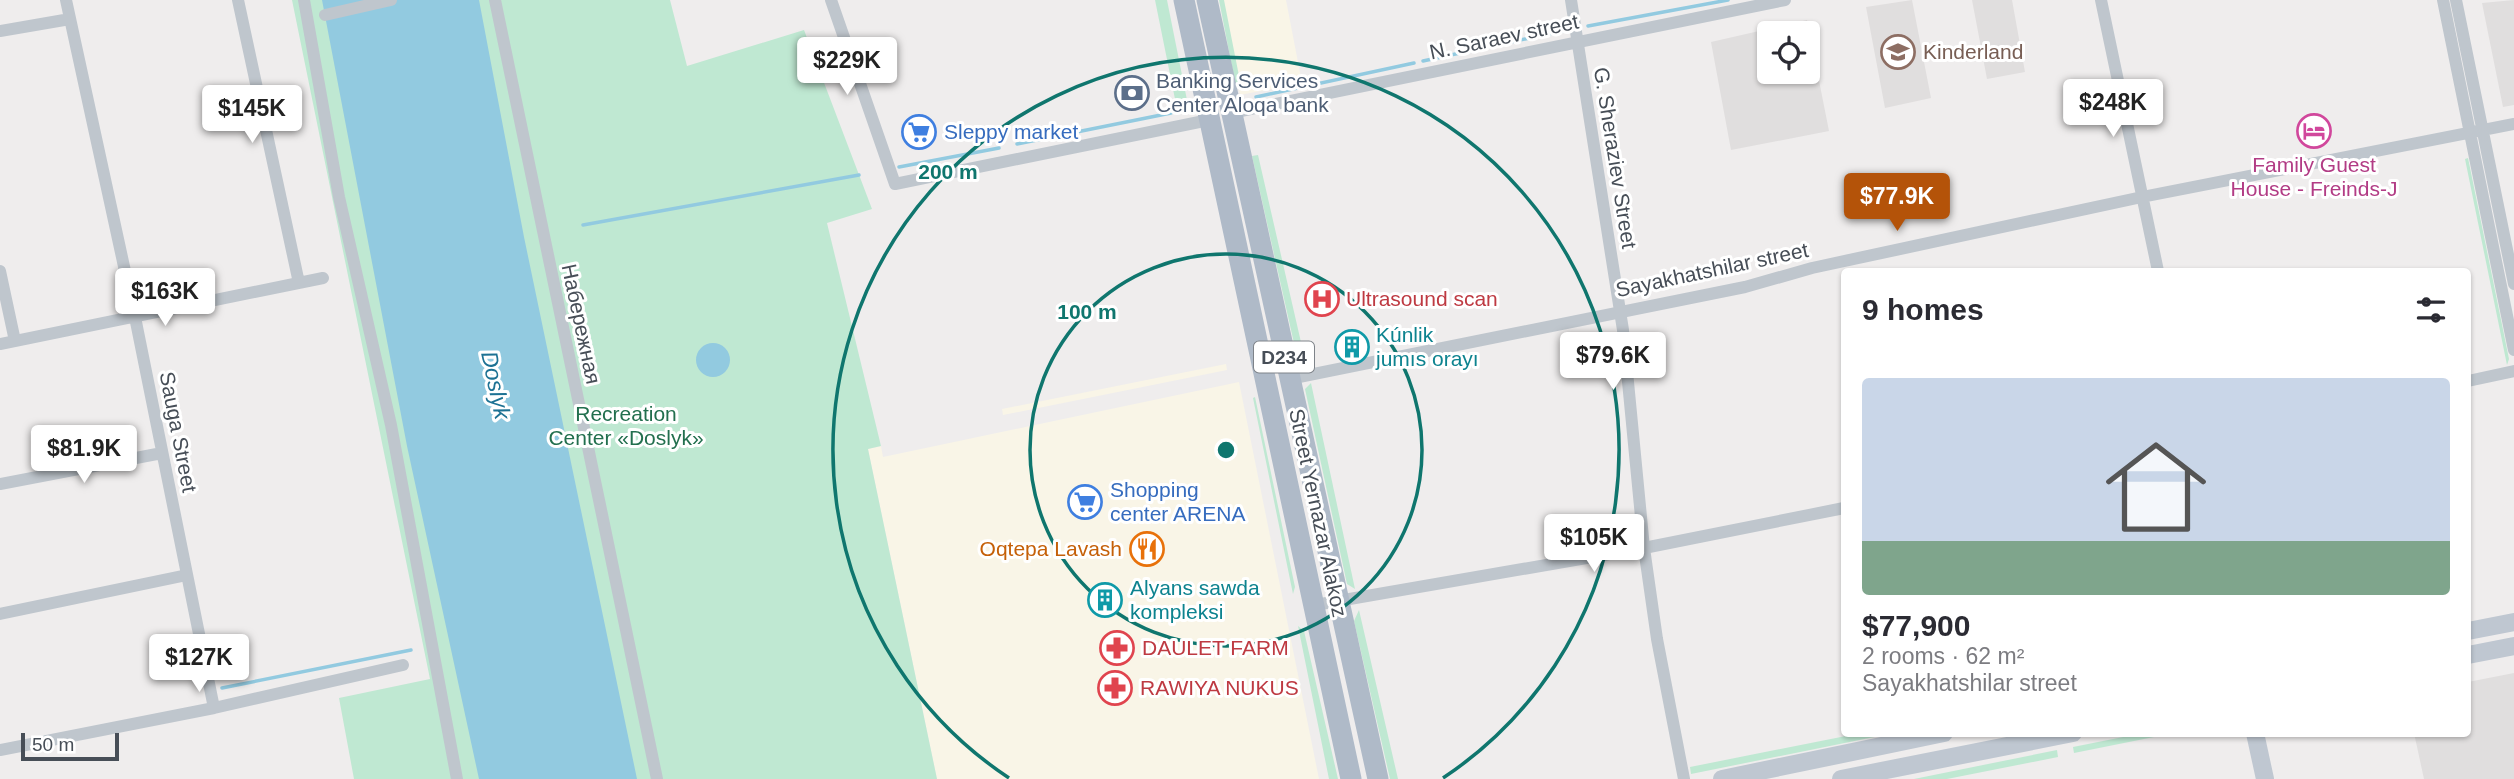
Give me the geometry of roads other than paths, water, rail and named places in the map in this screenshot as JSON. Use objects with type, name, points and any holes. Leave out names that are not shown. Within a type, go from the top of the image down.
[{"type":"main road","name":"Street Yernazar Alakoz","points":[[1184,0],[1351,779]]},
{"type":"main road","name":"Street Yernazar Alakoz","points":[[1207,0],[1378,779]]},
{"type":"main road","points":[[2471,630],[2514,622]]},
{"type":"main road","points":[[2471,654],[2514,646]]},
{"type":"main road","points":[[1722,779],[1925,737]]},
{"type":"main road","points":[[1841,779],[2053,737]]},
{"type":"main road","points":[[2256,737],[2265,779]]},
{"type":"street","name":"Sauga Street","points":[[66,0],[135,317],[214,708]]},
{"type":"street","points":[[238,0],[299,284]]},
{"type":"street","points":[[304,0],[339,197],[391,425],[457,779]]},
{"type":"street","points":[[325,15],[391,0]]},
{"type":"street","name":"Набережная","points":[[495,0],[656,779]]},
{"type":"street","points":[[831,0],[895,184],[1209,120]]},
{"type":"street","name":"G. Sheraziev Street","points":[[1571,0],[1620,310],[1644,548],[1661,662],[1684,779]]},
{"type":"street","name":"N. Saraev street","points":[[1231,113],[1785,0]]},
{"type":"street","points":[[2101,0],[2157,268]]},
{"type":"street","points":[[2443,0],[2514,284]]},
{"type":"street","points":[[2456,0],[2514,350]]},
{"type":"street","points":[[0,31],[70,19]]},
{"type":"street","name":"Sayakhatshilar street","points":[[1289,379],[1620,310],[1745,287],[1812,268],[2142,197],[2514,124]]},
{"type":"street","points":[[0,271],[15,341]]},
{"type":"street","points":[[0,344],[323,278]]},
{"type":"street","points":[[2471,380],[2514,371]]},
{"type":"street","points":[[0,484],[162,453]]},
{"type":"street","points":[[1315,605],[1644,548],[1841,509]]},
{"type":"street","points":[[0,614],[187,575]]},
{"type":"street","points":[[0,750],[214,708],[403,665]]},
{"type":"water","name":"Doslyk","points":[[322,0],[479,0],[524,237],[637,779],[479,779],[407,446]]},
{"type":"water","points":[[713,343],[725,348],[730,360],[725,372],[713,377],[701,372],[696,360],[701,348]]},
{"type":"waterway","points":[[1588,26],[1728,0]]},
{"type":"waterway","points":[[1423,61],[1567,30]]},
{"type":"waterway","points":[[1256,97],[1414,63]]},
{"type":"waterway","points":[[1180,111],[1190,108]]},
{"type":"waterway","points":[[1017,144],[1171,113]]},
{"type":"waterway","points":[[899,167],[999,148]]},
{"type":"waterway","points":[[583,225],[859,175]]},
{"type":"waterway","points":[[222,688],[411,650]]},
{"type":"place","name":"Kinderland","points":[[1898,52]]},
{"type":"place","name":"Banking Services Center Aloqa bank","points":[[1132,93]]},
{"type":"place","name":"Family Guest House - Freinds-J","points":[[2314,131]]},
{"type":"place","name":"Sleppy market","points":[[919,132]]},
{"type":"place","name":"Ultrasound scan","points":[[1322,299]]},
{"type":"place","name":"Kúnlik jumıs orayı","points":[[1352,347]]},
{"type":"place","name":"Shopping center ARENA","points":[[1085,502]]},
{"type":"place","name":"Oqtepa Lavash","points":[[1147,549]]},
{"type":"place","name":"Alyans sawda kompleksi","points":[[1105,600]]},
{"type":"place","name":"DAULET FARM","points":[[1117,648]]},
{"type":"place","name":"RAWIYA NUKUS","points":[[1115,688]]},
{"type":"park label","name":"Recreation Center «Doslyk»","points":[[626,426]]}]
